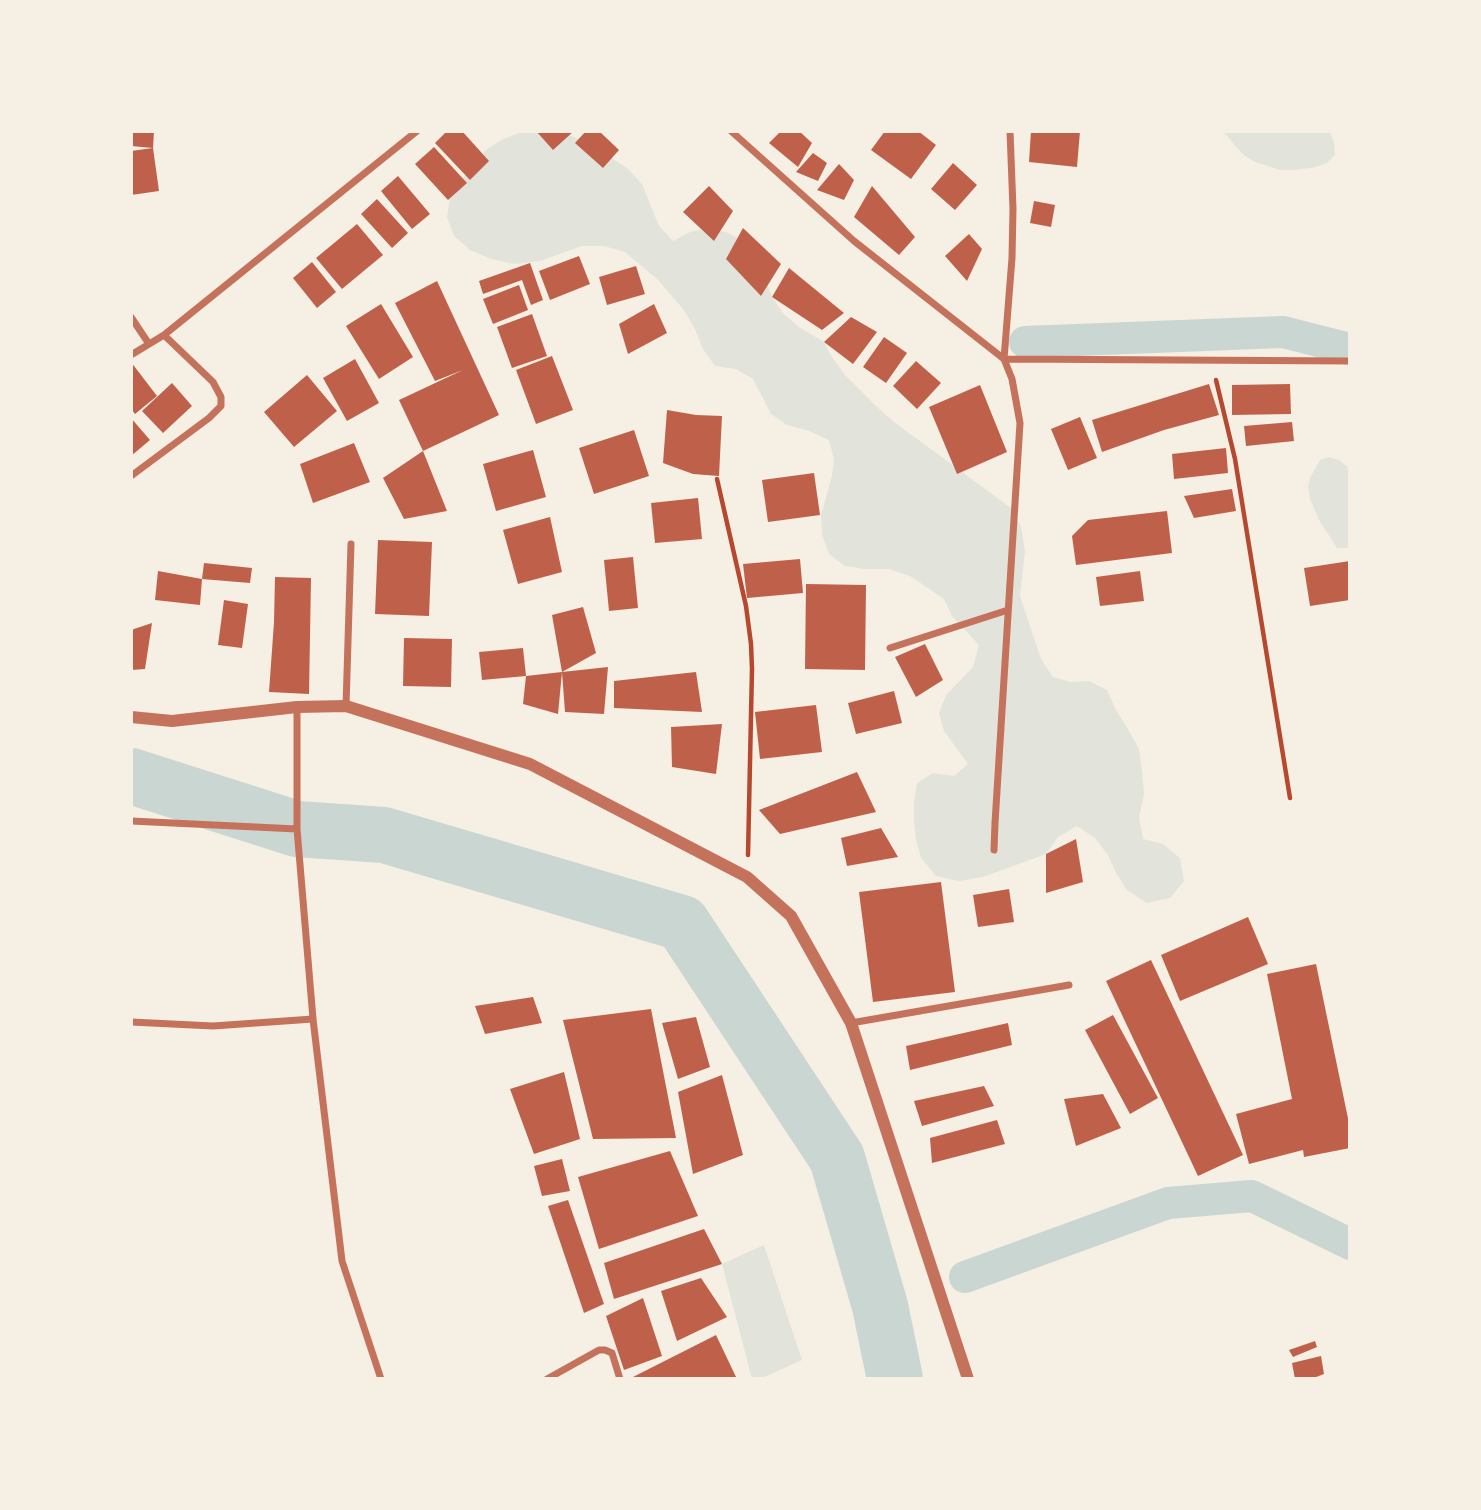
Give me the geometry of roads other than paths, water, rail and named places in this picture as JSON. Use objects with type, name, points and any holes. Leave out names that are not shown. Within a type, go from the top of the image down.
[{"type":"street","points":[[131,355],[164,335],[417,131]]},
{"type":"street","points":[[731,131],[854,241],[1004,359],[1350,361]]},
{"type":"street","points":[[994,850],[1020,424],[1012,379],[1004,359],[1013,209],[1008,133]]},
{"type":"street","points":[[131,317],[149,344]]},
{"type":"street","points":[[131,476],[209,418],[220,406],[221,397],[214,382],[164,335]]},
{"type":"street","points":[[346,706],[351,544]]},
{"type":"street","points":[[890,648],[1008,610]]},
{"type":"street","points":[[131,717],[172,721],[297,707],[346,706],[530,764],[747,877],[791,916],[851,1023],[968,1379]]},
{"type":"street","points":[[297,707],[297,829],[313,1019],[342,1261],[381,1379]]},
{"type":"street","points":[[131,821],[297,829]]},
{"type":"street","points":[[851,1023],[1069,985]]},
{"type":"street","points":[[131,1022],[213,1026],[313,1019]]},
{"type":"street","points":[[547,1379],[599,1350],[605,1350],[612,1353],[620,1379]]},
{"type":"waterway","points":[[1025,342],[1283,332],[1350,349]]},
{"type":"waterway","points":[[131,776],[297,829],[384,835],[682,923],[837,1158],[880,1306],[895,1379]]},
{"type":"waterway","points":[[965,1277],[1168,1203],[1252,1196],[1350,1244]]}]
